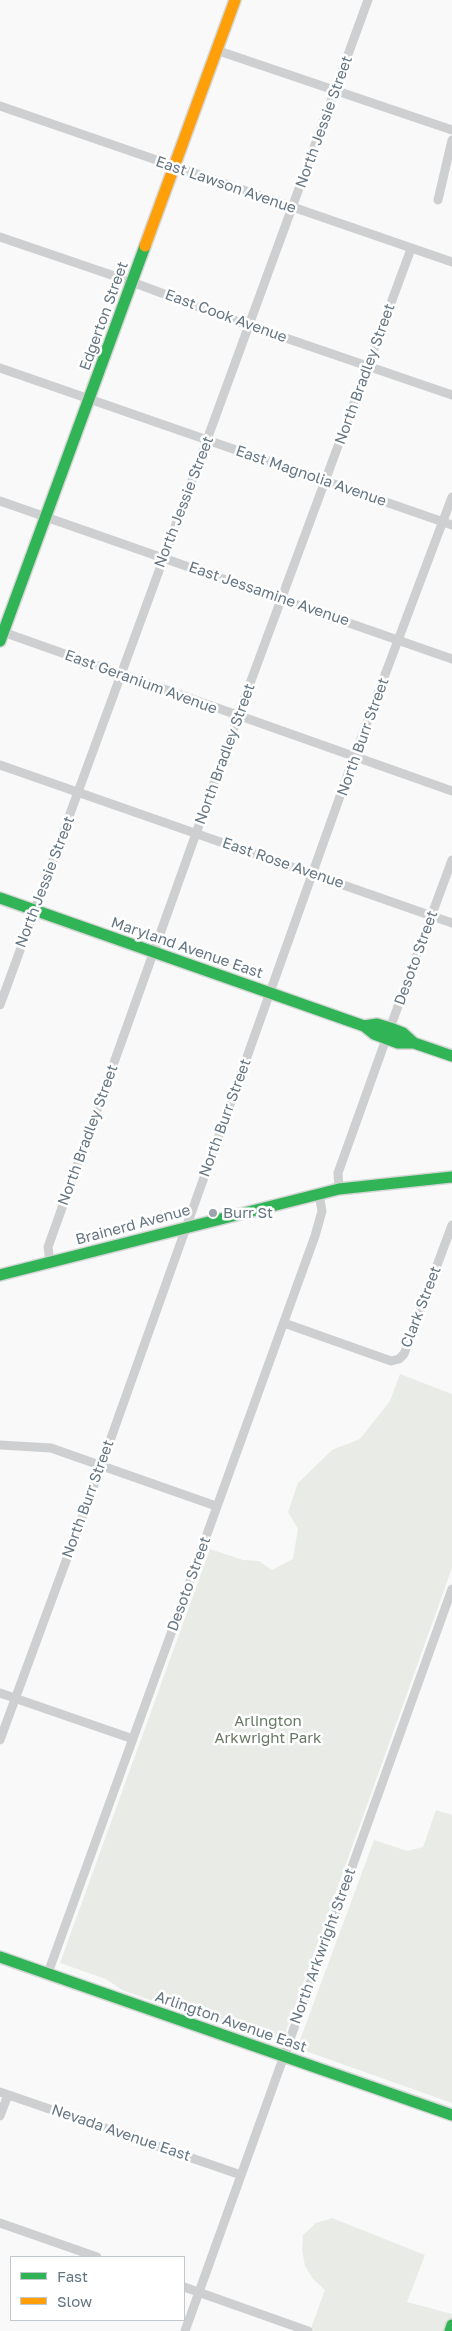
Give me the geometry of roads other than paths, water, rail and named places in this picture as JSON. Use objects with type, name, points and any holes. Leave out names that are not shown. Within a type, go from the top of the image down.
[{"type":"street","name":"Edgerton Street","points":[[1,635],[90,399],[235,0]]},
{"type":"street","name":"North Jessie Street","points":[[0,1005],[368,0]]},
{"type":"street","points":[[216,50],[452,130]]},
{"type":"street","name":"East Lawson Avenue","points":[[0,106],[452,262]]},
{"type":"street","points":[[438,200],[452,140]]},
{"type":"street","name":"East Cook Avenue","points":[[0,237],[452,394]]},
{"type":"street","name":"North Bradley Street","points":[[50,1262],[48,1247],[238,717],[411,248]]},
{"type":"street","name":"East Magnolia Avenue","points":[[0,368],[448,524]]},
{"type":"street","name":"North Burr Street","points":[[0,1740],[101,1466],[185,1226],[271,994],[354,757],[448,524],[452,497]]},
{"type":"street","name":"East Jessamine Avenue","points":[[0,502],[283,598],[452,659]]},
{"type":"street","name":"East Geranium Avenue","points":[[1,635],[122,675],[452,791]]},
{"type":"street","name":"East Rose Avenue","points":[[0,765],[452,923]]},
{"type":"street","name":"Desoto Street","points":[[339,1189],[338,1173],[452,860]]},
{"type":"street","name":"Maryland Avenue East","points":[[0,898],[364,1026],[377,1024],[388,1034],[403,1033],[414,1043],[452,1056]]},
{"type":"street","name":"Brainerd Avenue","points":[[0,1275],[185,1226],[339,1189],[452,1177]]},
{"type":"street","name":"Desoto Street","points":[[48,1973],[320,1222],[322,1210],[319,1194]]},
{"type":"street","name":"Clark Street","points":[[284,1323],[391,1361],[399,1359],[404,1354],[452,1225]]},
{"type":"street","points":[[0,1445],[51,1448],[216,1506]]},
{"type":"street","name":"North Arkwright Street","points":[[185,2331],[452,1588]]},
{"type":"street","points":[[0,1693],[133,1739]]},
{"type":"street","name":"Arlington Avenue East","points":[[0,1956],[452,2115]]},
{"type":"street","points":[[0,2116],[4,2093]]},
{"type":"street","name":"Nevada Avenue East","points":[[4,2093],[241,2175]]},
{"type":"street","points":[[0,2223],[94,2256]]},
{"type":"street","points":[[185,2287],[308,2331]]},
{"type":"street","points":[[450,2331],[452,2325]]},
{"type":"place","name":"Burr St","points":[[213,1213]]},
{"type":"park label","name":"Arlington Arkwright Park","points":[[268,1730]]}]
